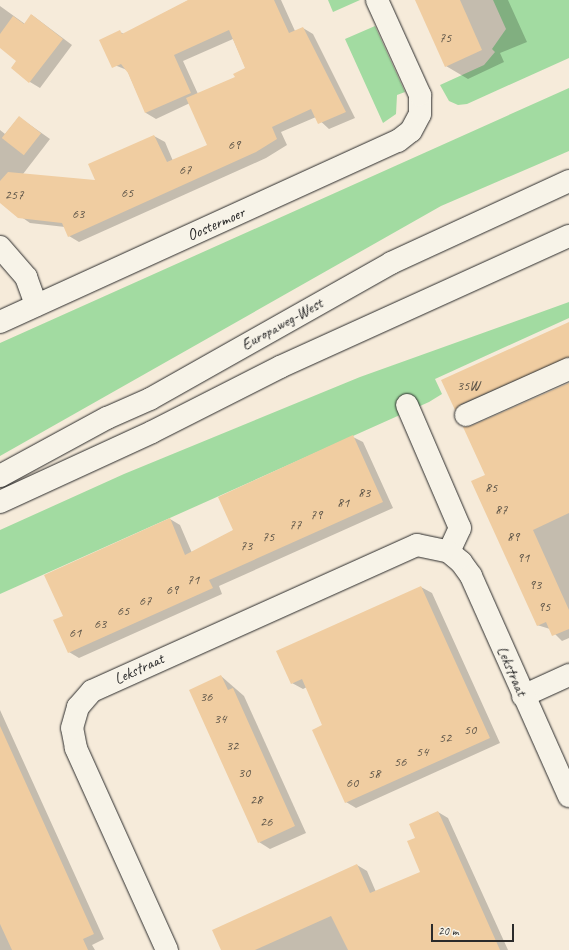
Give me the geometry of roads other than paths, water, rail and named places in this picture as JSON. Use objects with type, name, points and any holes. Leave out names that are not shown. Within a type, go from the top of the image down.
[{"type":"street","name":"Oostermoer","points":[[0,322],[398,141],[411,131],[420,114],[420,95],[377,0]]},
{"type":"street","name":"Europaweg-West","points":[[0,476],[107,418],[150,399],[392,263],[569,181]]},
{"type":"street","points":[[0,502],[152,432],[280,367],[569,236]]},
{"type":"street","points":[[0,247],[26,277],[36,305]]},
{"type":"street","points":[[466,415],[569,369]]},
{"type":"street","points":[[407,405],[460,528],[448,552]]},
{"type":"street","name":"Lekstraat","points":[[167,950],[76,748],[72,728],[78,707],[99,688],[417,545],[448,552],[461,562],[471,576],[523,696],[569,796]]},
{"type":"street","points":[[523,696],[569,675]]}]
